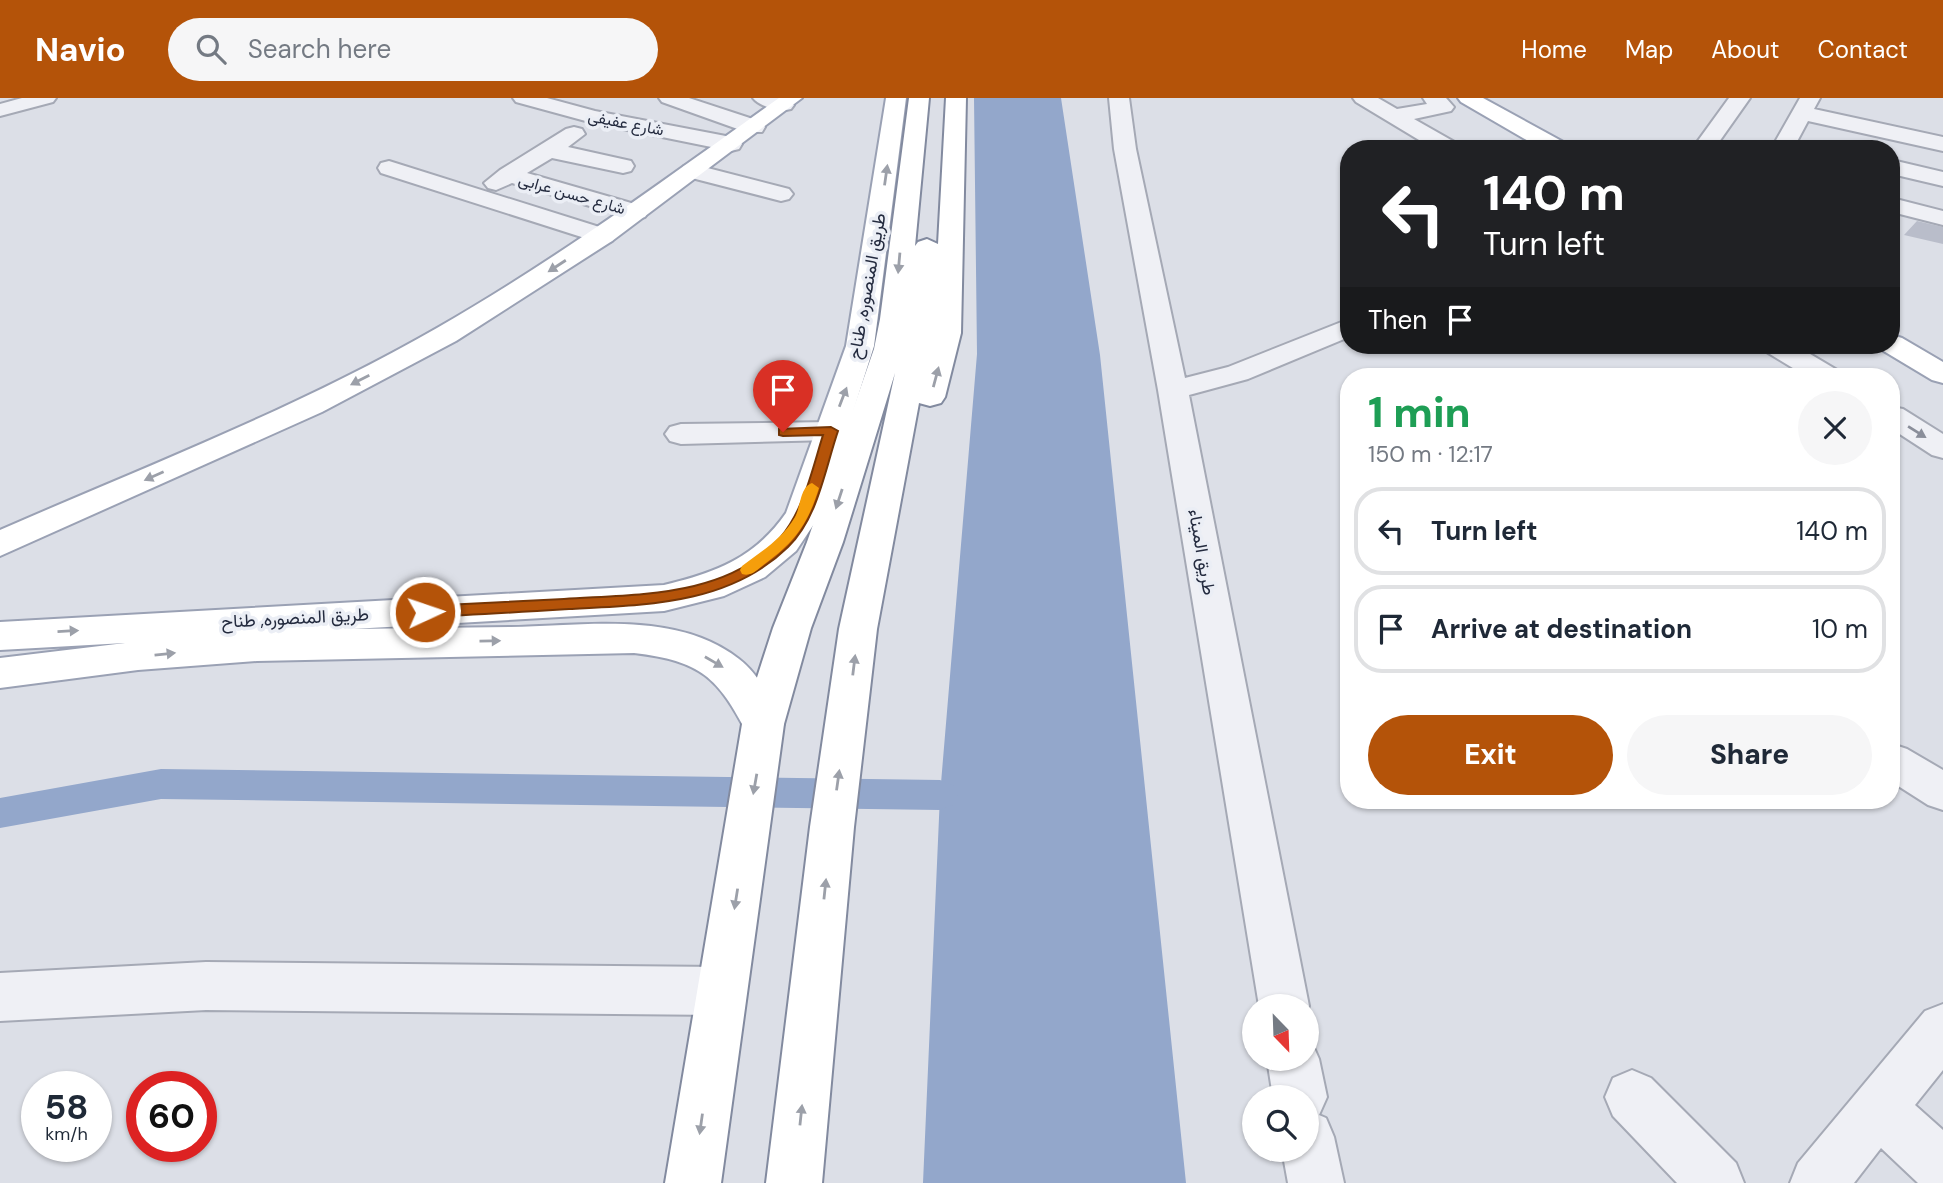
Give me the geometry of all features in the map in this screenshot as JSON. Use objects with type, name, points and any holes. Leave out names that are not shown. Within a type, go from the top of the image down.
[{"type":"main road","name":"طريق المنصوره, طناح","points":[[0,636],[225,635],[664,598],[711,587],[752,568],[784,543],[803,515],[846,433],[897,98]]},
{"type":"main road","points":[[693,1183],[764,730],[846,433],[888,349],[894,319],[919,98]]},
{"type":"main road","points":[[794,1183],[832,827],[858,629],[922,313],[939,98]]},
{"type":"main road","points":[[889,485],[929,400],[947,333],[956,98]]},
{"type":"main road","points":[[1451,98],[1525,140]]},
{"type":"main road","points":[[1468,98],[1556,140]]},
{"type":"main road","points":[[1497,98],[1559,140]]},
{"type":"main road","points":[[0,544],[231,442],[382,369],[502,302],[603,236],[661,194],[683,161],[731,144],[754,127],[779,100]]},
{"type":"main road","points":[[1900,322],[1943,346]]},
{"type":"main road","points":[[1900,349],[1943,374]]},
{"type":"main road","points":[[0,673],[225,635],[370,642],[597,640],[669,645],[701,654],[729,671],[741,683],[764,730]]},
{"type":"street","points":[[0,110],[46,98]]},
{"type":"street","name":"شارع عفيفى","points":[[523,98],[558,102],[731,144]]},
{"type":"street","points":[[668,98],[754,127]]},
{"type":"street","name":"طريق الميناء","points":[[1119,98],[1125,149],[1174,390],[1282,994]]},
{"type":"street","points":[[1363,98],[1435,140]]},
{"type":"street","points":[[1394,116],[1445,106],[1433,98]]},
{"type":"street","points":[[1710,140],[1740,98]]},
{"type":"street","points":[[1793,140],[1806,105],[1943,144]]},
{"type":"street","points":[[475,195],[574,134]]},
{"type":"street","points":[[687,135],[683,161],[782,194]]},
{"type":"street","points":[[548,150],[661,194]]},
{"type":"street","points":[[547,192],[586,167],[625,155]]},
{"type":"street","points":[[389,167],[603,236]]},
{"type":"street","points":[[1900,169],[1943,179]]},
{"type":"street","name":"شارع حسن عرابى","points":[[508,175],[547,192],[636,212]]},
{"type":"street","points":[[1900,207],[1943,218]]},
{"type":"street","points":[[1174,390],[1238,373],[1340,331]]},
{"type":"street","points":[[1790,354],[1813,368]]},
{"type":"street","points":[[1900,421],[1943,448]]},
{"type":"street","points":[[681,434],[846,433]]},
{"type":"street","points":[[1900,766],[1943,792]]},
{"type":"street","points":[[0,997],[206,986],[721,991]]},
{"type":"street","points":[[1818,1183],[1880,1110],[1943,1029]]},
{"type":"street","points":[[1632,1097],[1716,1183]]},
{"type":"street","points":[[1880,1110],[1943,1168]]},
{"type":"street","points":[[1311,1162],[1315,1183]]},
{"type":"water","points":[[974,98],[1061,98],[1100,355],[1186,1183],[923,1183],[940,795],[977,354]]},
{"type":"building","points":[[1917,221],[1943,227],[1943,244],[1904,235]]},
{"type":"waterway","points":[[0,813],[161,784],[940,795]]},
{"type":"slow traffic","points":[[747,570],[784,543],[803,515],[812,488]]},
{"type":"route","points":[[425,612],[664,598],[711,587],[752,568],[784,543],[803,515],[831,431],[783,432]]}]
